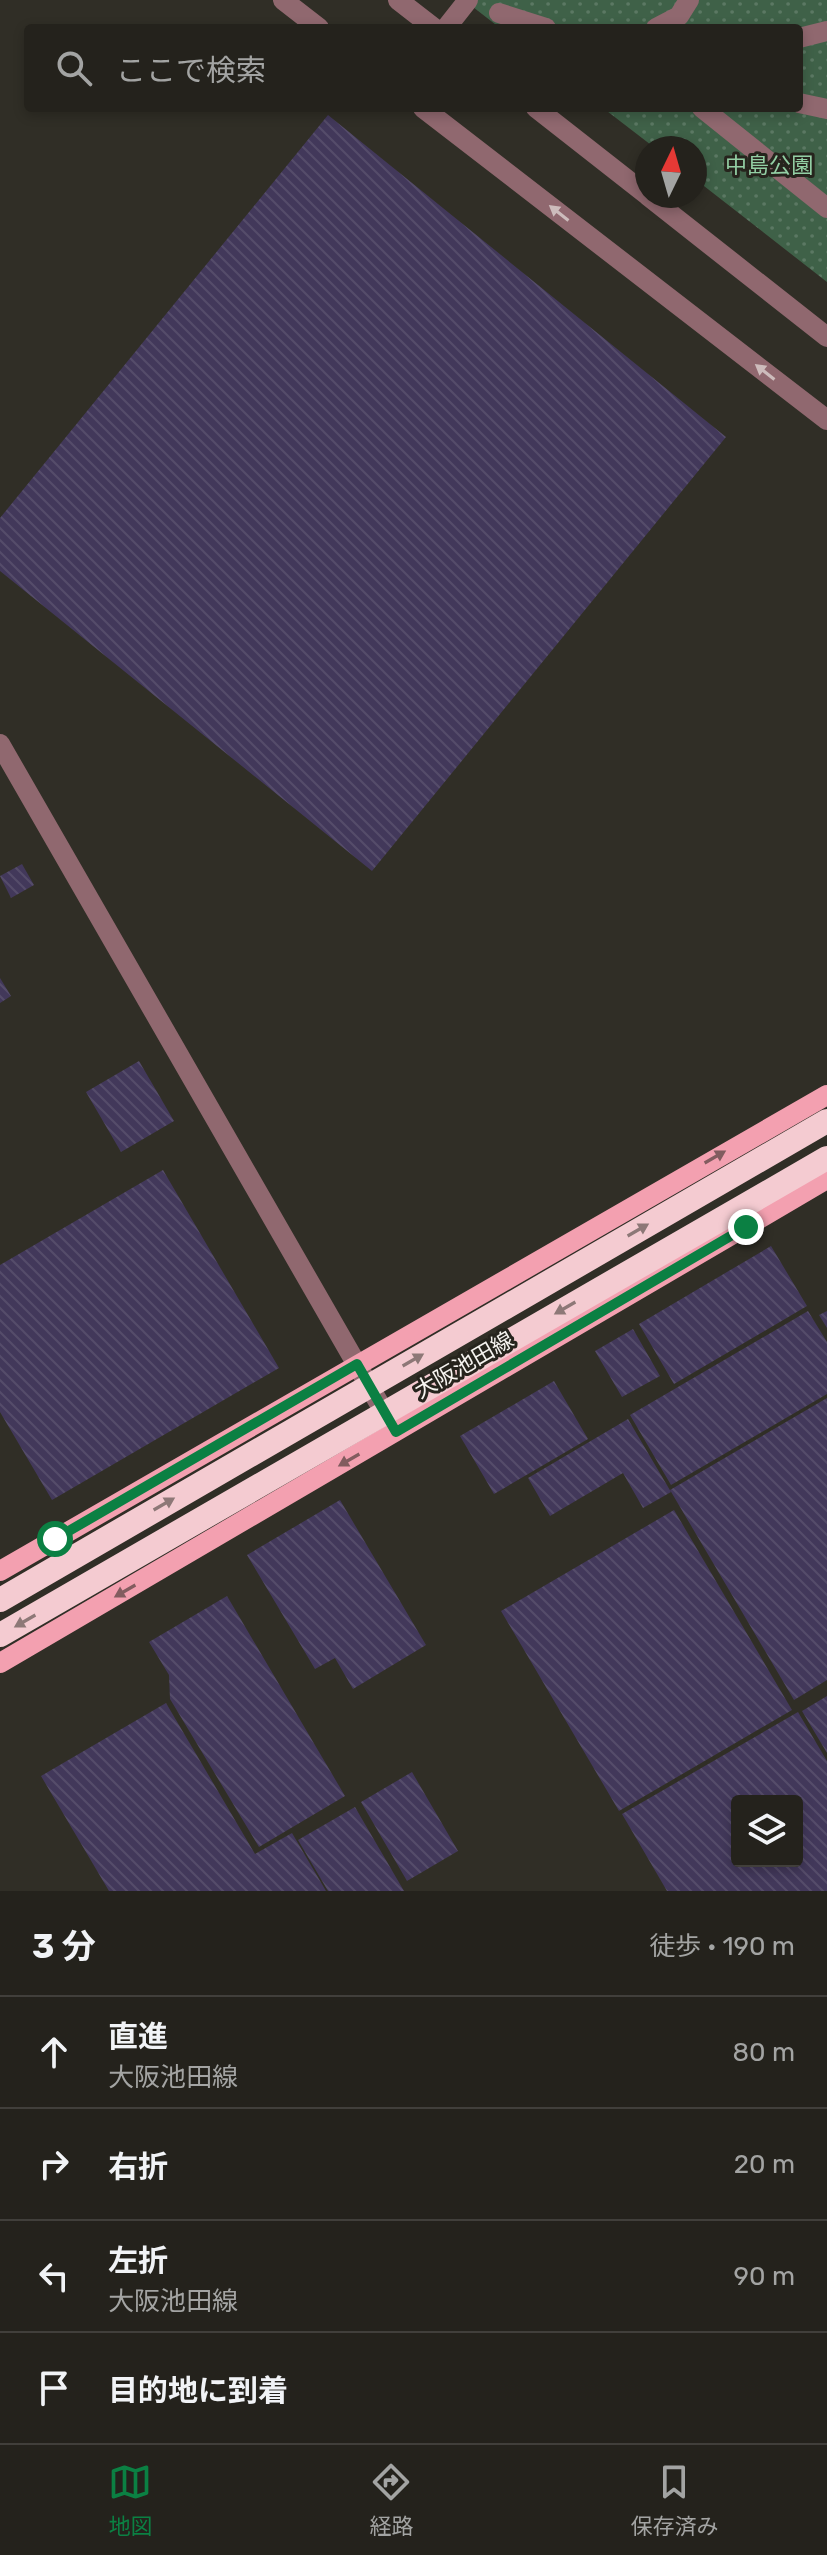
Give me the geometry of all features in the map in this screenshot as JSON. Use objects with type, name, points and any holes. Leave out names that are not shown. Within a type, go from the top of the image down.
[{"type":"highway","points":[[0,1600],[827,1121]]},
{"type":"highway","points":[[0,1635],[827,1158]]},
{"type":"main road","points":[[0,1571],[827,1093]]},
{"type":"main road","name":"大阪池田線","points":[[0,1663],[827,1179]]},
{"type":"street","points":[[283,0],[314,24]]},
{"type":"street","points":[[398,0],[429,24]]},
{"type":"street","points":[[449,24],[468,0]]},
{"type":"street","points":[[499,13],[533,24]]},
{"type":"street","points":[[664,24],[683,15]]},
{"type":"street","points":[[803,37],[827,31]]},
{"type":"street","points":[[803,104],[827,109]]},
{"type":"street","points":[[428,112],[827,420]]},
{"type":"street","points":[[541,112],[635,186]]},
{"type":"street","points":[[707,112],[827,208]]},
{"type":"street","points":[[662,208],[827,337]]},
{"type":"street","points":[[0,744],[396,1432]]},
{"type":"green space","name":"中島公園","points":[[464,0],[827,0],[827,282],[707,188],[707,136],[639,136],[608,112],[803,112],[803,24],[495,24]]},
{"type":"building","points":[[328,115],[726,437],[372,871],[0,571],[0,518]]},
{"type":"building","points":[[22,864],[34,885],[11,898],[0,876]]},
{"type":"building","points":[[0,978],[11,996],[0,1003]]},
{"type":"building","points":[[139,1061],[174,1121],[121,1152],[86,1092]]},
{"type":"building","points":[[163,1170],[279,1368],[52,1500],[0,1412],[0,1265]]},
{"type":"building","points":[[771,1246],[807,1306],[674,1384],[639,1324]]},
{"type":"building","points":[[808,1311],[827,1342],[827,1394],[671,1485],[630,1415]]},
{"type":"building","points":[[827,1311],[827,1328],[819,1315]]},
{"type":"building","points":[[633,1329],[660,1376],[622,1397],[595,1351]]},
{"type":"building","points":[[554,1381],[588,1439],[494,1494],[460,1436]]},
{"type":"building","points":[[827,1398],[827,1680],[794,1700],[670,1490]]},
{"type":"building","points":[[628,1419],[671,1492],[643,1508],[623,1473],[550,1516],[528,1478]]},
{"type":"building","points":[[340,1500],[426,1645],[353,1689],[335,1658],[315,1669],[247,1555]]},
{"type":"building","points":[[674,1510],[792,1710],[619,1811],[501,1611]]},
{"type":"building","points":[[227,1596],[345,1796],[259,1847],[170,1699],[169,1675],[149,1642]]},
{"type":"building","points":[[827,1696],[827,1753],[802,1711]]},
{"type":"building","points":[[166,1703],[255,1854],[292,1833],[326,1891],[109,1891],[41,1776]]},
{"type":"building","points":[[798,1712],[827,1761],[827,1891],[667,1891],[622,1814]]},
{"type":"building","points":[[412,1772],[458,1851],[407,1881],[361,1802]]},
{"type":"building","points":[[355,1807],[404,1891],[328,1891],[298,1840]]},
{"type":"route","points":[[55,1539],[357,1364],[396,1432],[746,1227]]}]
